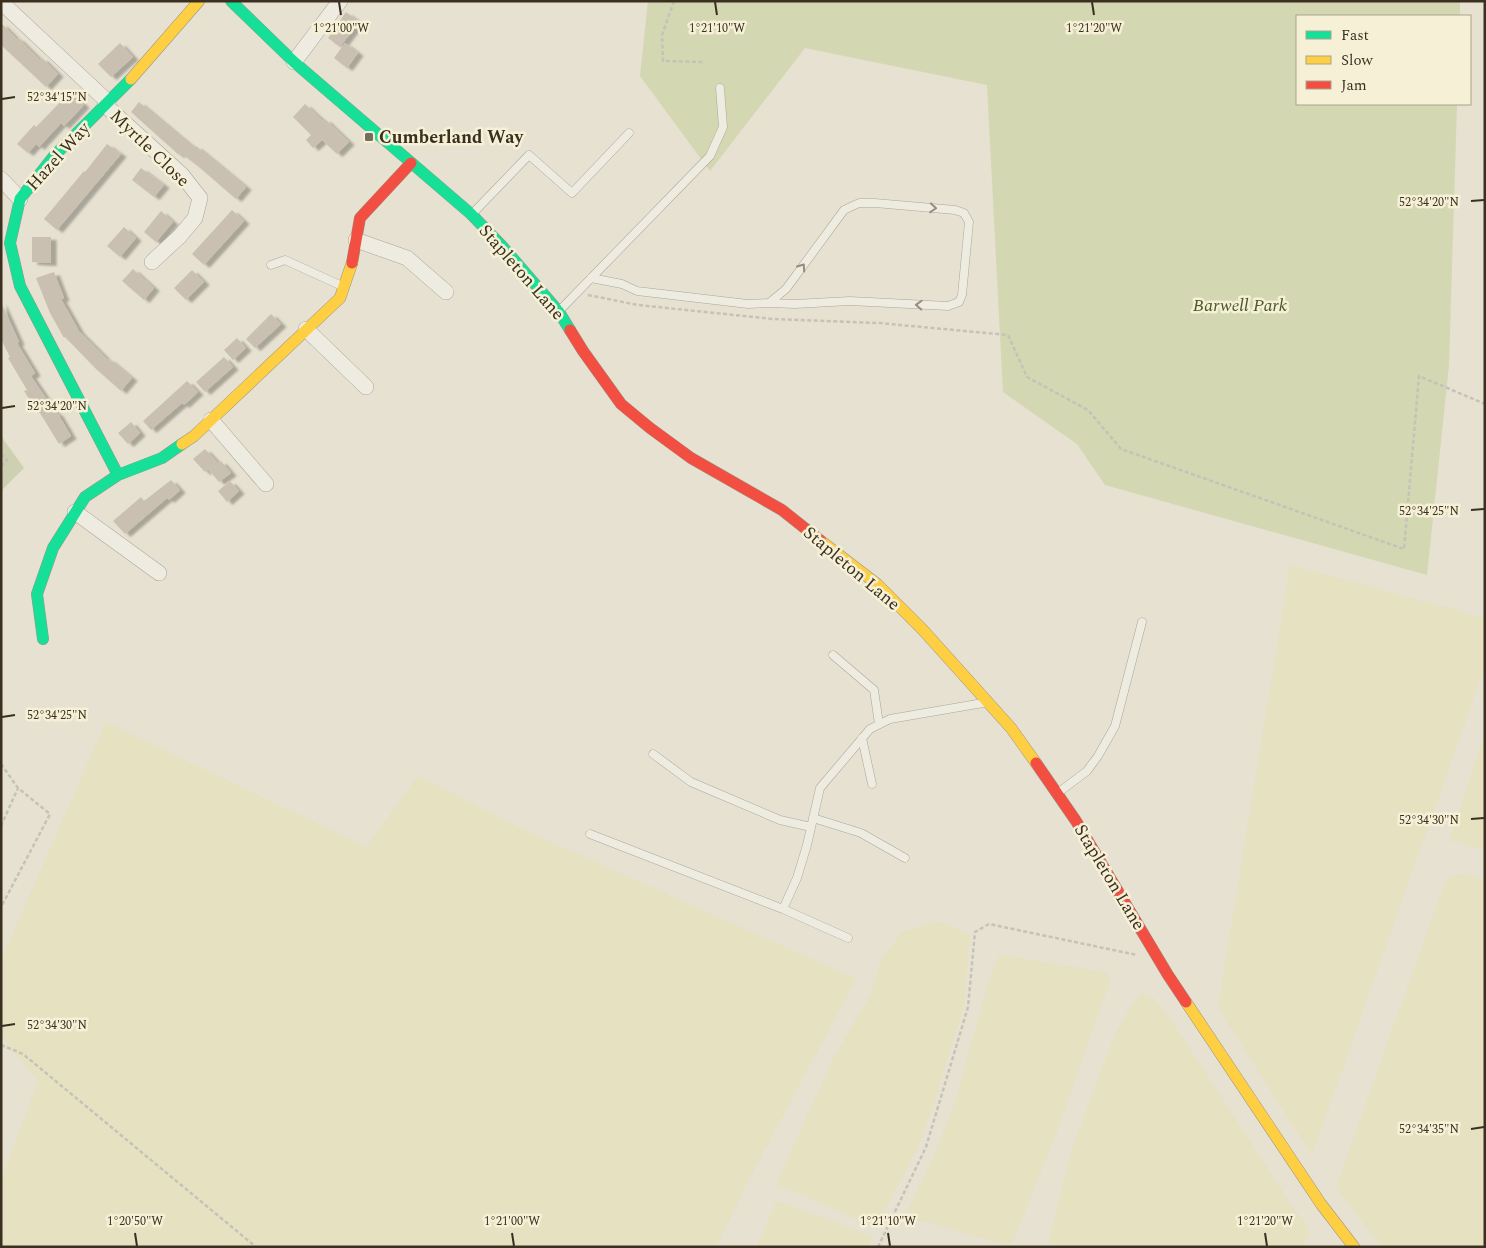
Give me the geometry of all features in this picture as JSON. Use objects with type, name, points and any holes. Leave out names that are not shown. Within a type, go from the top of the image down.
[{"type":"street","name":"Hazel Way","points":[[118,475],[20,286],[10,242],[20,199],[54,156],[133,77],[199,1]]},
{"type":"street","name":"Stapleton Lane","points":[[231,1],[294,62],[471,214],[502,246],[559,312],[582,351],[621,404],[691,458],[782,510],[877,584],[923,630],[1011,728],[1057,793],[1076,821],[1159,960],[1321,1204],[1354,1247]]},
{"type":"street","points":[[294,62],[340,1]]},
{"type":"street","points":[[1,2],[107,104]]},
{"type":"street","name":"Myrtle Close","points":[[107,104],[182,175],[200,198],[195,218],[180,236],[152,262]]},
{"type":"street","points":[[43,640],[37,594],[53,548],[85,497],[118,475],[162,458],[194,436],[340,298],[353,261],[360,218],[411,163]]},
{"type":"street","points":[[1,179],[20,199]]},
{"type":"street","points":[[356,240],[407,258],[446,292]]},
{"type":"street","points":[[306,329],[366,387]]},
{"type":"street","points":[[211,420],[266,484]]},
{"type":"street","points":[[75,512],[159,573]]},
{"type":"lane","points":[[559,312],[710,156],[723,127],[720,88]]},
{"type":"lane","points":[[471,214],[529,155],[572,193],[629,134]]},
{"type":"lane","points":[[591,278],[622,284],[637,291],[748,304],[850,302],[948,306],[958,302],[962,295],[969,222],[964,214],[955,210],[859,203],[844,210],[786,289],[769,303]]},
{"type":"lane","points":[[271,265],[285,260],[344,287]]},
{"type":"lane","points":[[1057,793],[1088,771],[1115,726],[1142,622]]},
{"type":"lane","points":[[833,655],[874,690],[879,724]]},
{"type":"lane","points":[[783,909],[797,878],[808,845],[820,788],[870,729],[890,719],[987,703]]},
{"type":"lane","points":[[862,738],[872,784]]},
{"type":"lane","points":[[653,754],[691,782],[780,820],[811,827]]},
{"type":"lane","points":[[813,818],[861,833],[905,858]]},
{"type":"lane","points":[[590,834],[783,909],[848,938]]},
{"type":"path","points":[[674,1],[662,35],[663,61],[704,62]]},
{"type":"path","points":[[577,293],[638,305],[763,318],[879,323],[1008,335],[1027,377],[1088,410],[1121,450],[1404,549],[1419,376],[1485,404]]},
{"type":"path","points":[[1,454],[8,460],[1,467]]},
{"type":"path","points":[[1,764],[18,788],[50,814],[1,907]]},
{"type":"path","points":[[1,826],[18,788]]},
{"type":"path","points":[[878,1247],[926,1147],[968,1007],[975,932],[989,924],[1159,960]]},
{"type":"path","points":[[1,1045],[23,1054],[256,1247]]},
{"type":"shaded area","points":[[1290,565],[1485,618],[1485,666],[1312,1155],[1218,1008]]},
{"type":"shaded area","points":[[106,722],[366,847],[418,776],[531,833],[856,979],[748,1181],[716,1247],[1,1247],[1,1181],[38,1081],[1,1037],[1,960]]},
{"type":"shaded area","points":[[1485,734],[1485,850],[1450,840]]},
{"type":"shaded area","points":[[1463,873],[1485,881],[1485,1247],[1382,1247],[1336,1187],[1446,879]]},
{"type":"shaded area","points":[[939,921],[970,935],[964,1005],[937,1094],[919,1145],[876,1227],[776,1184],[834,1057],[871,994],[883,956],[903,932]]},
{"type":"shaded area","points":[[1000,955],[1105,972],[1110,981],[1055,1137],[1013,1241],[1006,1245],[915,1219],[909,1208],[930,1165],[955,1102],[991,973]]},
{"type":"shaded area","points":[[1141,993],[1154,998],[1173,1023],[1297,1213],[1307,1224],[1309,1234],[1303,1247],[1063,1247],[1048,1243],[1072,1148],[1115,1034]]},
{"type":"shaded area","points":[[777,1201],[873,1236],[868,1247],[756,1247]]},
{"type":"green space","name":"Barwell Park","points":[[648,1],[1460,1],[1460,15],[1296,15],[1296,105],[1457,105],[1449,365],[1427,575],[1105,485],[1077,444],[1003,392],[987,85],[805,48],[710,171],[640,76]]},
{"type":"green space","points":[[1,436],[24,468],[1,491]]},
{"type":"building","points":[[346,12],[359,22],[340,47],[328,38]]},
{"type":"building","points":[[1,23],[40,60],[42,58],[58,74],[46,87],[1,45]]},
{"type":"building","points":[[120,43],[133,57],[111,77],[98,64]]},
{"type":"building","points":[[345,43],[358,53],[347,68],[334,58]]},
{"type":"building","points":[[70,92],[84,105],[64,126],[61,123],[39,147],[36,144],[28,153],[17,144],[34,125],[36,127]]},
{"type":"building","points":[[139,102],[194,148],[196,146],[246,187],[236,199],[181,153],[179,155],[131,112]]},
{"type":"building","points":[[305,104],[323,121],[325,119],[349,142],[337,154],[322,140],[313,148],[306,140],[311,135],[293,117]]},
{"type":"building","points":[[107,144],[121,154],[57,230],[44,219]]},
{"type":"building","points":[[141,168],[164,185],[154,197],[132,180]]},
{"type":"building","points":[[232,210],[244,221],[204,265],[192,254]]},
{"type":"building","points":[[161,211],[173,222],[156,242],[144,232]]},
{"type":"building","points":[[124,227],[136,238],[120,257],[107,246]]},
{"type":"building","points":[[32,237],[51,237],[51,263],[32,262]]},
{"type":"building","points":[[133,269],[154,288],[144,300],[122,281]]},
{"type":"building","points":[[192,270],[204,282],[186,300],[174,288]]},
{"type":"building","points":[[54,272],[64,298],[61,299],[79,331],[108,360],[132,378],[121,391],[64,338],[50,313],[36,278]]},
{"type":"building","points":[[1,302],[19,342],[17,343],[35,373],[31,376],[57,412],[71,436],[59,444],[24,391],[27,390],[8,358],[10,357],[1,339]]},
{"type":"building","points":[[271,314],[281,324],[255,348],[246,339]]},
{"type":"building","points":[[237,338],[246,348],[233,360],[224,350]]},
{"type":"building","points":[[224,357],[233,367],[205,392],[196,382]]},
{"type":"building","points":[[187,381],[198,392],[184,405],[182,403],[151,430],[143,421]]},
{"type":"building","points":[[131,422],[140,433],[128,444],[118,433]]},
{"type":"building","points":[[205,449],[218,463],[221,461],[231,473],[219,482],[208,469],[205,472],[193,459]]},
{"type":"building","points":[[171,480],[180,490],[169,500],[167,498],[125,534],[113,521],[141,497],[144,501]]},
{"type":"building","points":[[230,481],[239,491],[227,502],[218,491]]},
{"type":"traffic: fast","points":[[231,1],[294,62],[471,214],[502,246],[559,312],[570,330]]},
{"type":"traffic: fast","points":[[118,475],[20,286],[10,243],[20,199],[54,156],[131,79]]},
{"type":"traffic: fast","points":[[43,639],[37,594],[53,548],[85,497],[118,475],[162,458],[182,444]]},
{"type":"traffic: slow","points":[[131,79],[199,1]]},
{"type":"traffic: slow","points":[[182,444],[194,436],[340,298],[352,263]]},
{"type":"traffic: slow","points":[[821,541],[877,584],[923,630],[1011,728],[1036,763]]},
{"type":"traffic: slow","points":[[1186,1002],[1321,1204],[1354,1247]]},
{"type":"traffic: jam","points":[[352,263],[360,218],[411,163]]},
{"type":"traffic: jam","points":[[570,330],[621,404],[691,458],[782,510],[821,541]]},
{"type":"traffic: jam","points":[[1036,763],[1076,821],[1186,1002]]},
{"type":"place","name":"Cumberland Way","points":[[369,137]]}]
